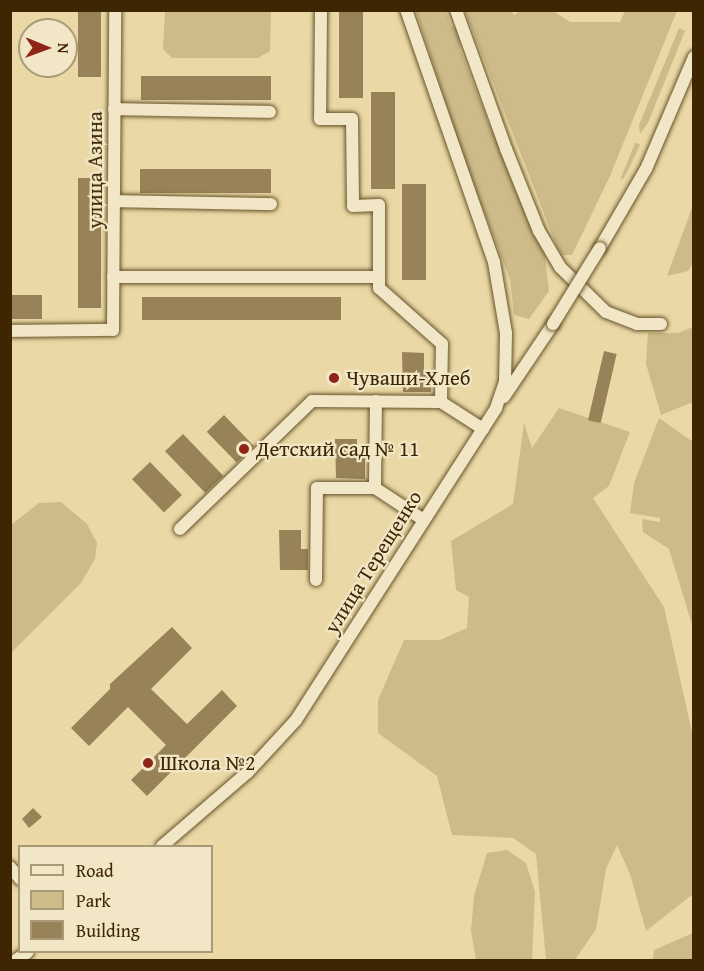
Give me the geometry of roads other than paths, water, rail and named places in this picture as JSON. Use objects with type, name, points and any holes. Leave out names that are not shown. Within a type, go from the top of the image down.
[{"type":"street","name":"улица Азина","points":[[10,331],[113,330],[115,10]]},
{"type":"street","points":[[321,10],[320,119],[352,119],[353,206],[379,206],[379,288],[442,344],[441,402]]},
{"type":"street","name":"улица Терещенко","points":[[163,845],[248,772],[296,720],[422,519],[496,408],[505,382],[507,352],[496,272],[406,10]]},
{"type":"street","points":[[456,10],[510,160],[539,231],[560,267],[606,312],[637,324],[661,324]]},
{"type":"street","points":[[496,408],[553,324],[646,169],[693,57]]},
{"type":"street","points":[[114,109],[270,112]]},
{"type":"street","points":[[114,201],[271,204]]},
{"type":"street","points":[[113,277],[379,277]]},
{"type":"street","points":[[180,529],[312,401],[441,402],[483,429]]},
{"type":"street","points":[[375,488],[376,401]]},
{"type":"street","points":[[316,580],[317,488],[375,488],[422,519]]},
{"type":"place","name":"Чуваши-Хлеб","points":[[334,378]]},
{"type":"place","name":"Детский сад № 11","points":[[244,449]]},
{"type":"place","name":"Школа №2","points":[[148,763]]}]
